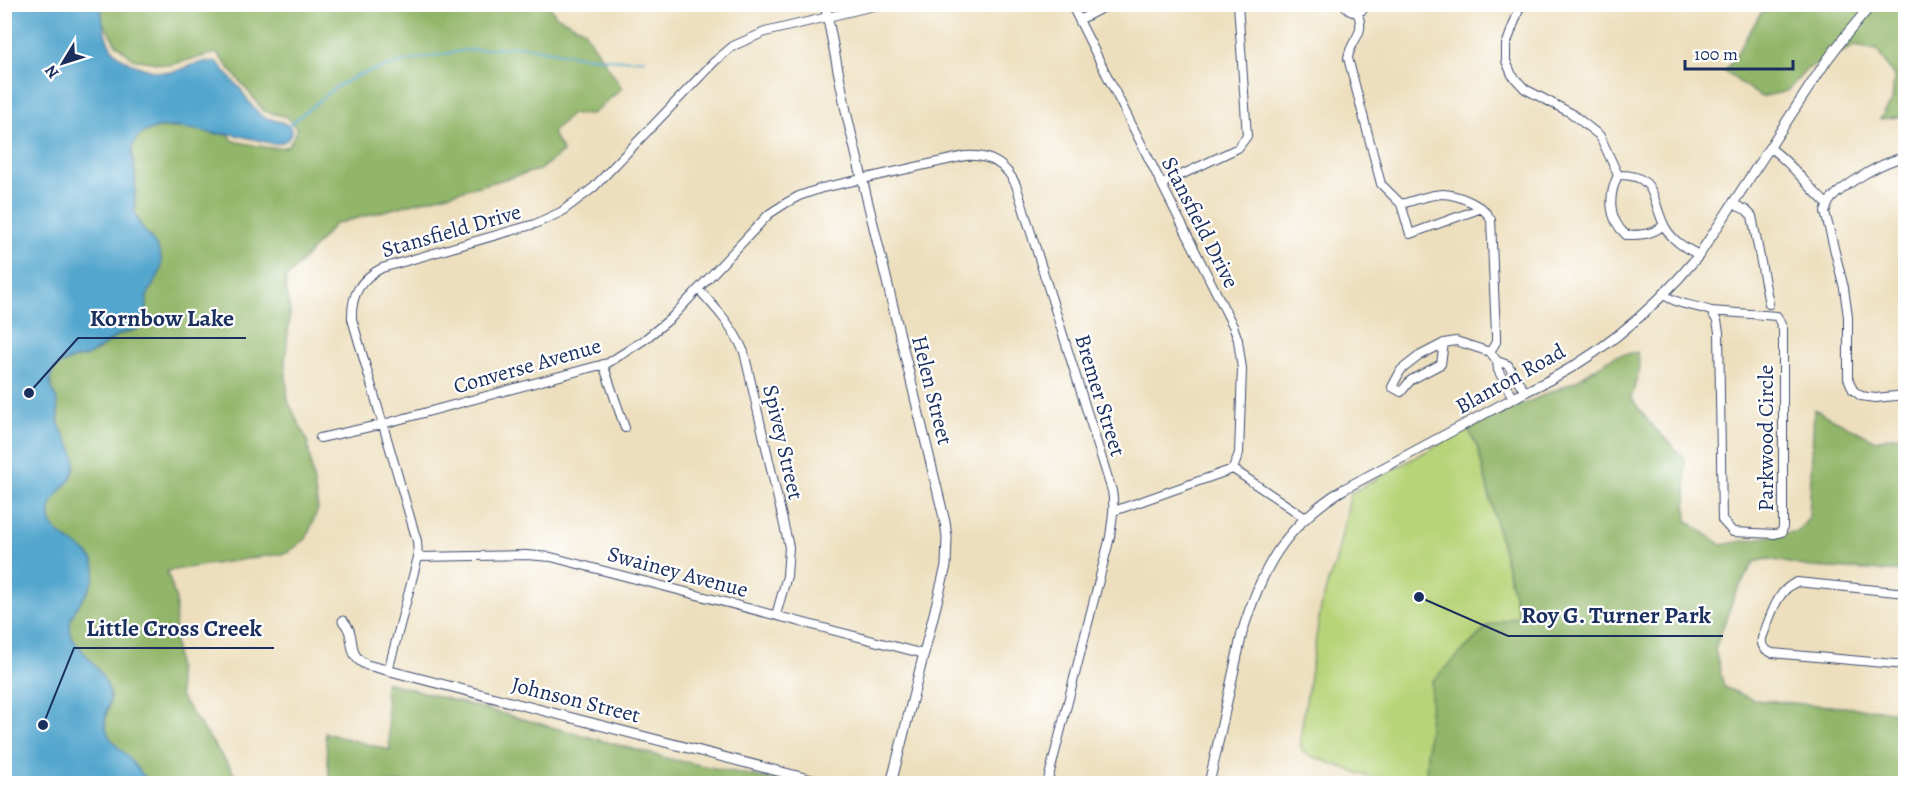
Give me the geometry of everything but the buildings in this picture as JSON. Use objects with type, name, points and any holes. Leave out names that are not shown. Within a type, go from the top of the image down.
[{"type":"street","name":"Helen Street","points":[[825,4],[847,116],[947,537],[946,566],[891,783]]},
{"type":"street","name":"Stansfield Drive","points":[[388,671],[418,557],[417,541],[352,319],[353,300],[360,284],[369,275],[382,268],[535,224],[561,212],[593,188],[714,62],[733,46],[765,32],[882,4]]},
{"type":"street","name":"Stansfield Drive","points":[[1071,4],[1238,340],[1242,369],[1239,453],[1233,468]]},
{"type":"street","points":[[1079,20],[1110,4]]},
{"type":"street","points":[[1162,184],[1238,148],[1247,136],[1238,4]]},
{"type":"street","points":[[1344,4],[1348,10],[1358,12],[1362,11],[1367,4]]},
{"type":"street","points":[[1521,4],[1506,45],[1506,62],[1512,75],[1525,89],[1572,113],[1600,136],[1618,175]]},
{"type":"street","name":"Blanton Road","points":[[1209,783],[1242,633],[1257,586],[1273,556],[1304,518],[1327,499],[1344,489],[1545,383],[1600,349],[1639,319],[1664,295],[1699,255],[1827,60],[1872,4]]},
{"type":"street","points":[[1358,12],[1361,20],[1360,34],[1350,48],[1348,58],[1380,184],[1401,204],[1410,234],[1482,208]]},
{"type":"street","points":[[1770,148],[1785,158],[1827,204]]},
{"type":"street","name":"Bremer Street","points":[[862,180],[975,155],[994,160],[1012,176],[1112,491],[1114,512],[1110,537],[1047,783]]},
{"type":"street","points":[[1905,202],[1904,157],[1873,169],[1835,195],[1827,204],[1825,212],[1844,288],[1848,318],[1848,378],[1853,390],[1861,396],[1875,398],[1905,395]]},
{"type":"street","points":[[1618,175],[1640,177],[1648,184],[1664,225],[1672,237],[1683,248],[1699,255]]},
{"type":"street","points":[[1618,175],[1610,204],[1619,228],[1626,235],[1638,235],[1655,232],[1664,225]]},
{"type":"street","name":"Converse Avenue","points":[[320,438],[383,424],[603,364],[624,354],[658,330],[770,214],[786,203],[813,191],[862,180]]},
{"type":"street","points":[[1401,204],[1441,194],[1456,197],[1482,208],[1491,220],[1496,342],[1490,352]]},
{"type":"street","points":[[1733,204],[1746,210],[1752,216],[1769,304]]},
{"type":"street","name":"Spivey Street","points":[[699,290],[724,317],[738,337],[744,352],[789,547],[787,576],[776,615]]},
{"type":"street","name":"Parkwood Circle","points":[[1664,295],[1674,302],[1711,311],[1777,315],[1782,323],[1783,526],[1782,531],[1775,534],[1733,532],[1722,520],[1719,332],[1717,321],[1711,311]]},
{"type":"street","points":[[1444,343],[1441,364],[1411,380],[1401,392],[1392,387],[1401,370],[1419,356],[1444,343],[1456,341],[1490,352],[1497,361],[1498,370],[1513,398]]},
{"type":"street","points":[[1497,361],[1508,365],[1525,392]]},
{"type":"street","points":[[603,364],[625,428]]},
{"type":"street","points":[[1114,512],[1233,468],[1304,518]]},
{"type":"street","name":"Swainey Avenue","points":[[418,557],[526,555],[551,557],[924,654]]},
{"type":"street","points":[[1905,593],[1797,582],[1781,594],[1761,644],[1763,648],[1772,653],[1905,665]]},
{"type":"street","name":"Johnson Street","points":[[343,621],[351,632],[353,653],[357,659],[367,665],[828,783]]},
{"type":"green space","points":[[101,5],[549,5],[556,16],[583,29],[622,88],[592,114],[572,114],[552,132],[563,152],[539,170],[335,224],[285,280],[290,313],[285,362],[288,401],[307,440],[318,509],[306,539],[287,553],[167,571],[176,599],[175,640],[180,696],[241,783],[151,783],[109,736],[106,729],[106,717],[110,692],[101,675],[75,643],[69,626],[71,616],[89,590],[95,573],[81,548],[57,534],[50,521],[50,503],[72,477],[73,450],[59,425],[57,402],[50,378],[53,371],[60,365],[97,351],[117,336],[138,329],[148,314],[146,300],[158,276],[151,237],[144,231],[135,213],[132,149],[135,139],[144,132],[160,128],[191,128],[214,134],[229,134],[233,141],[281,148],[287,146],[297,129],[287,117],[264,111],[217,53],[169,65],[133,59],[116,44],[103,23]]},
{"type":"green space","points":[[1774,5],[1905,5],[1905,116],[1880,119],[1892,101],[1894,76],[1877,50],[1854,46],[1807,69],[1787,91],[1761,97],[1725,72],[1761,13]]},
{"type":"green space","points":[[1637,352],[1640,368],[1631,398],[1649,422],[1685,459],[1687,521],[1722,545],[1798,531],[1809,518],[1814,409],[1874,440],[1905,435],[1905,572],[1810,567],[1768,559],[1754,562],[1735,594],[1715,649],[1724,687],[1754,700],[1905,712],[1905,783],[1544,784],[1530,781],[1520,784],[1425,784],[1432,681],[1488,626],[1519,616],[1478,449],[1468,428],[1574,382],[1615,356]]},
{"type":"green space","points":[[1468,428],[1478,449],[1519,616],[1487,626],[1425,783],[1386,783],[1305,754],[1300,739],[1320,612],[1328,581],[1335,565],[1351,493]]},
{"type":"green space","points":[[385,682],[670,759],[780,783],[330,783],[325,733],[390,750]]},
{"type":"water","points":[[4,5],[101,5],[106,37],[122,59],[143,68],[164,72],[177,71],[207,62],[219,64],[258,113],[265,118],[286,124],[291,130],[288,139],[274,144],[236,135],[174,127],[154,129],[138,137],[132,149],[135,212],[139,224],[157,247],[161,260],[160,272],[147,297],[145,323],[140,328],[111,339],[91,354],[60,364],[53,371],[50,379],[57,401],[59,424],[71,447],[75,469],[52,503],[50,519],[59,534],[90,556],[95,572],[89,589],[71,620],[72,638],[98,670],[109,691],[110,699],[105,722],[110,737],[151,783],[25,784],[5,778]]},
{"type":"waterway","points":[[288,126],[336,87],[356,76],[421,58],[461,51],[523,46],[579,56],[622,60],[645,59]]},
{"type":"place","name":"Kornbow Lake","points":[[29,393]]},
{"type":"place","name":"Roy G. Turner Park","points":[[1419,597]]},
{"type":"place","name":"Little Cross Creek","points":[[43,725]]}]
